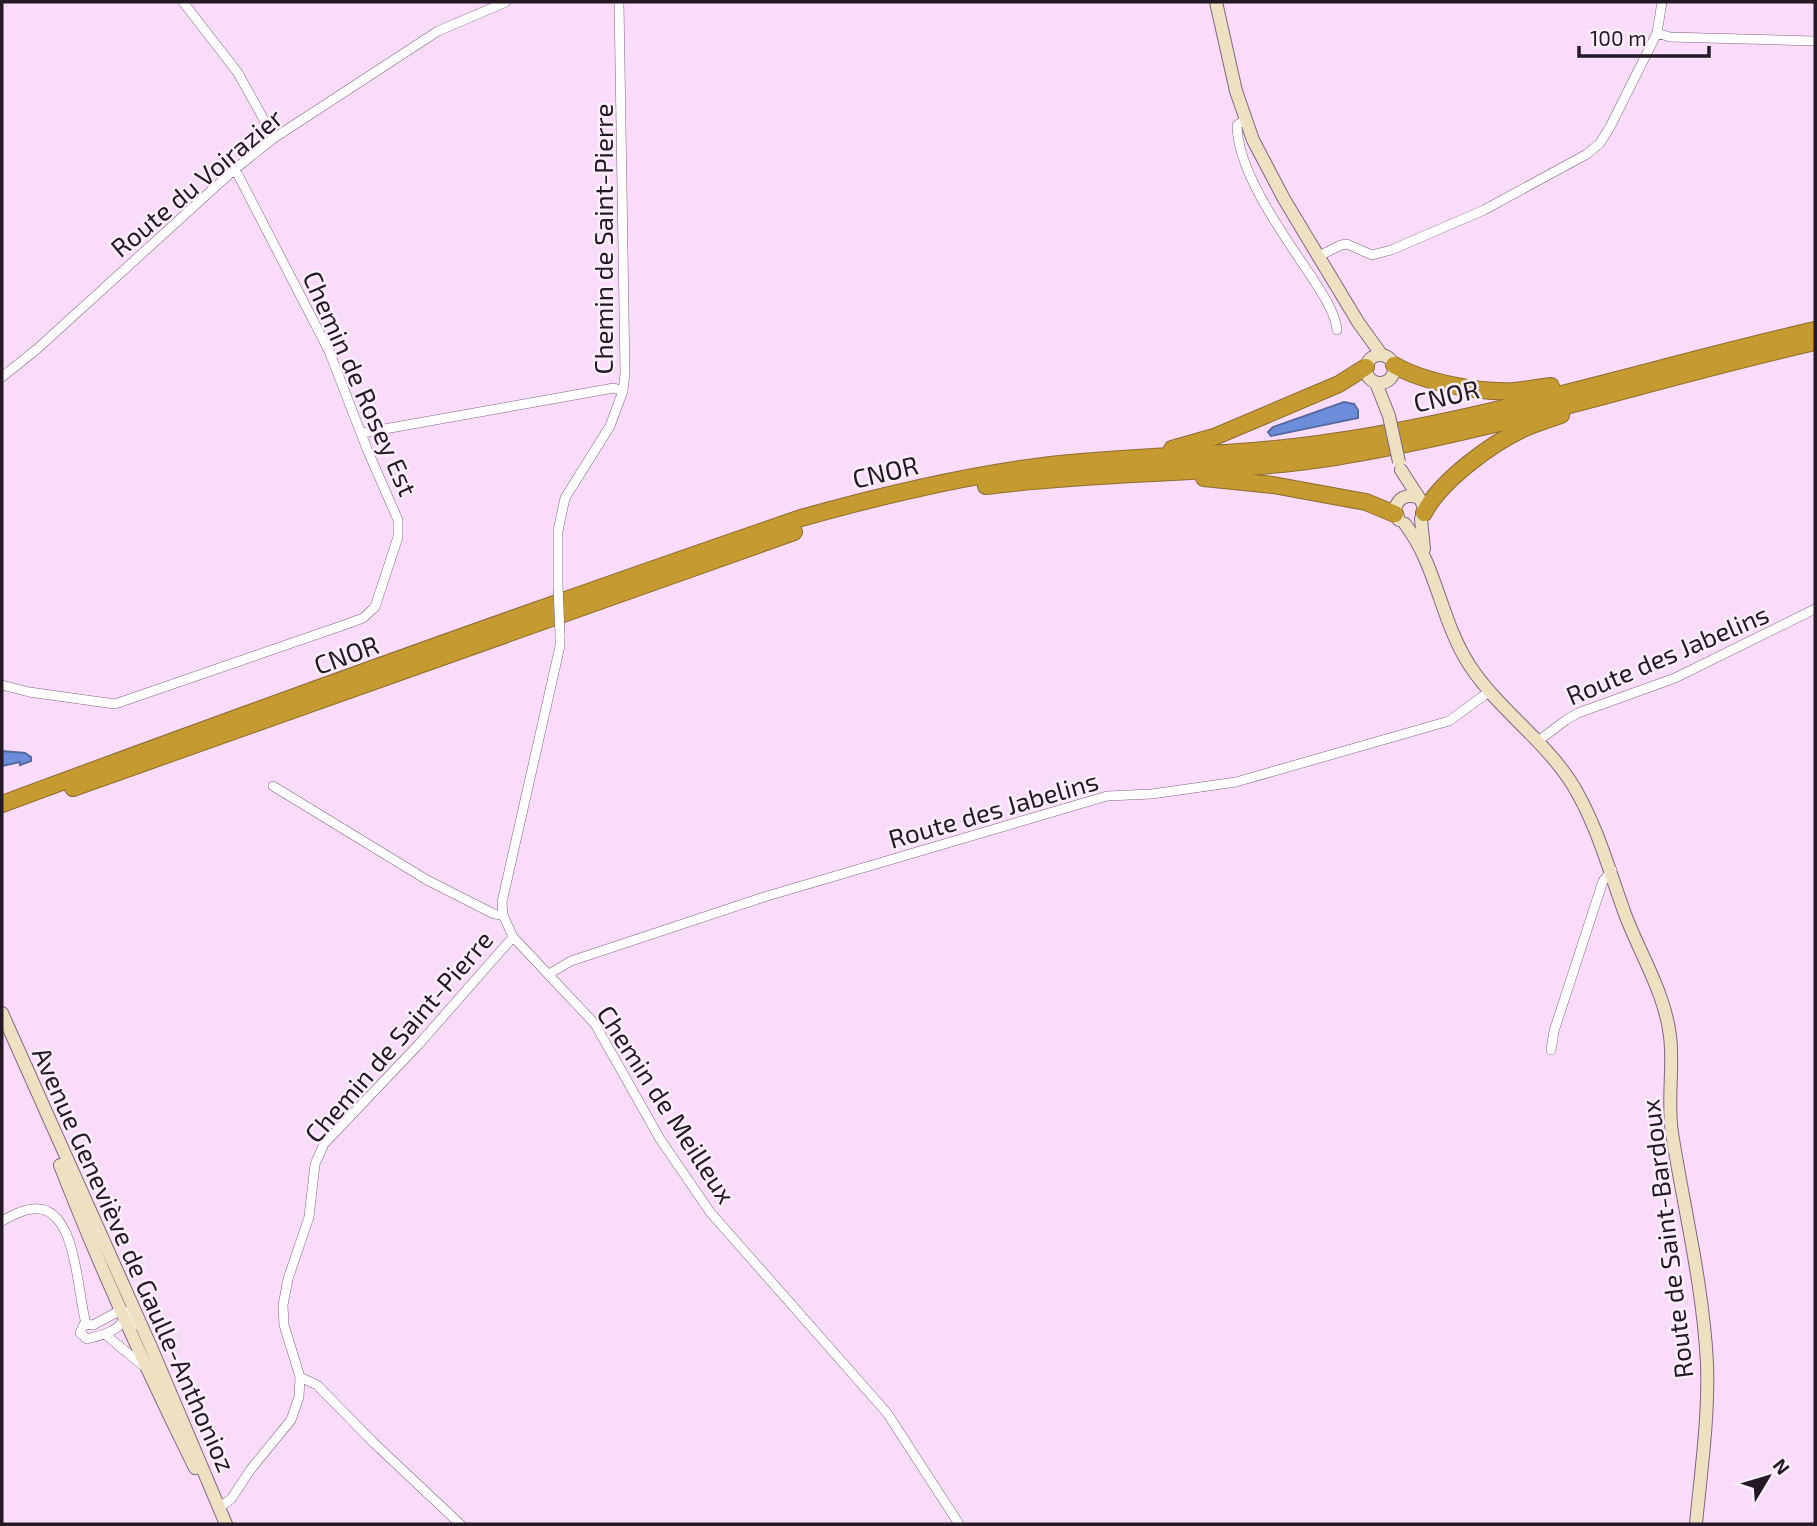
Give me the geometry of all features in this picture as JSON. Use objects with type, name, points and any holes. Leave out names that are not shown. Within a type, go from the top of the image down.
[{"type":"highway","name":"CNOR","points":[[2,804],[159,745],[801,519],[924,487],[1042,466],[1239,453],[1356,439],[1410,429],[1815,330]]},
{"type":"highway","name":"CNOR","points":[[2,814],[805,528],[895,504],[978,487],[1100,475],[1241,467],[1361,452],[1415,442],[1815,342]]},
{"type":"highway","points":[[1387,360],[1416,375],[1446,383],[1512,391],[1647,372]]},
{"type":"highway","points":[[1042,466],[1194,444],[1339,384],[1367,364]]},
{"type":"highway","points":[[1423,516],[1433,497],[1458,473],[1493,446],[1524,428],[1579,409],[1665,387],[1731,364]]},
{"type":"highway","points":[[1100,475],[1216,478],[1273,485],[1366,502],[1400,513]]},
{"type":"street","points":[[183,2],[238,73],[274,138]]},
{"type":"street","name":"Route du Voirazier","points":[[2,377],[37,349],[235,169],[274,138],[438,31],[506,2]]},
{"type":"street","name":"Chemin de Saint-Pierre","points":[[503,915],[502,902],[559,646],[558,531],[565,498],[610,426],[623,391],[625,373],[620,2]]},
{"type":"street","points":[[1216,2],[1245,120],[1266,168],[1358,323],[1387,360],[1394,374],[1382,382]]},
{"type":"street","points":[[1319,256],[1347,244],[1371,255],[1391,250],[1485,210],[1587,154],[1600,144],[1610,127],[1657,33],[1662,2]]},
{"type":"street","points":[[1657,33],[1670,37],[1815,41]]},
{"type":"street","points":[[1245,120],[1237,125],[1237,135],[1247,165],[1276,222],[1322,295],[1337,330]]},
{"type":"street","name":"Chemin de Rosey Est","points":[[2,685],[29,692],[114,704],[363,618],[374,607],[399,532],[398,520],[329,351],[235,169]]},
{"type":"street","points":[[1358,323],[1368,377],[1382,382]]},
{"type":"street","points":[[1367,364],[1376,355],[1387,360]]},
{"type":"street","points":[[1382,382],[1400,466],[1400,513]]},
{"type":"street","points":[[362,433],[614,388],[623,391]]},
{"type":"street","points":[[1400,466],[1423,504],[1423,516],[1414,524],[1400,513]]},
{"type":"street","points":[[1400,513],[1407,496],[1417,497]]},
{"type":"street","name":"Route de Saint-Bardoux","points":[[1400,513],[1424,553],[1459,645],[1471,667],[1559,765],[1591,817],[1612,870],[1624,912],[1661,1001],[1670,1036],[1670,1112],[1692,1241],[1707,1362],[1705,1433],[1696,1524]]},
{"type":"street","name":"Route de Saint-Bardoux","points":[[1423,516],[1424,553]]},
{"type":"street","name":"Route des Jabelins","points":[[1538,741],[1578,713],[1675,678],[1815,609]]},
{"type":"street","name":"Route des Jabelins","points":[[549,974],[570,961],[764,897],[1107,796],[1152,794],[1236,782],[1449,721],[1490,691]]},
{"type":"street","points":[[273,786],[427,880],[494,914],[503,915]]},
{"type":"street","points":[[1551,1050],[1554,1031],[1603,881],[1612,870]]},
{"type":"street","name":"Chemin de Meilleux","points":[[503,915],[513,937],[595,1024],[660,1139],[710,1212],[887,1413],[959,1524]]},
{"type":"street","name":"Chemin de Saint-Pierre","points":[[220,1507],[231,1499],[291,1420],[299,1397],[300,1377],[284,1325],[283,1305],[288,1279],[309,1217],[314,1164],[324,1144],[419,1044],[513,937]]},
{"type":"street","name":"Avenue Geneviève de Gaulle-Anthonioz","points":[[2,1013],[151,1347],[225,1524]]},
{"type":"street","name":"Avenue Geneviève de Gaulle-Anthonioz","points":[[32,1082],[74,1201],[163,1405],[225,1524]]},
{"type":"street","points":[[2,1221],[34,1208],[54,1216],[62,1227],[75,1260],[90,1324],[96,1330],[95,1336]]},
{"type":"street","points":[[106,1335],[124,1313],[126,1294]]},
{"type":"street","points":[[124,1313],[90,1324],[80,1330],[82,1336],[87,1339],[106,1335],[141,1364],[163,1405]]},
{"type":"street","points":[[124,1313],[151,1347]]},
{"type":"street","points":[[300,1377],[317,1385],[460,1524]]},
{"type":"water","points":[[1344,402],[1354,404],[1358,410],[1358,418],[1271,436],[1268,432],[1273,427]]},
{"type":"water","points":[[2,751],[25,753],[31,757],[31,761],[2,766]]}]
